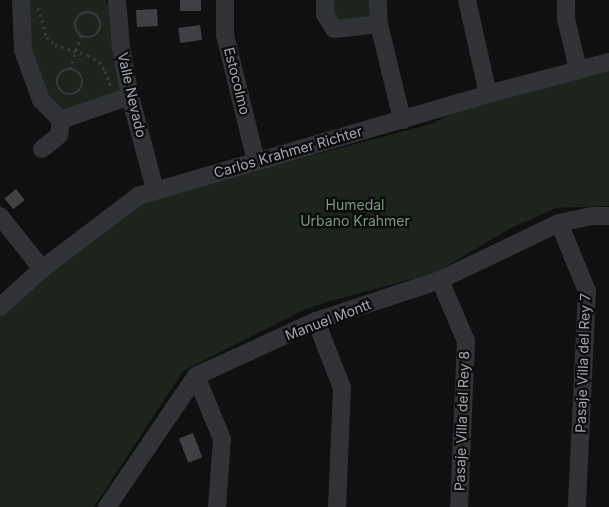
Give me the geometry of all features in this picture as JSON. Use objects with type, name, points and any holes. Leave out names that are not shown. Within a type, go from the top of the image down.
[{"type":"street","name":"Valle Nevado","points":[[117,0],[121,48],[130,96],[155,189]]},
{"type":"street","name":"Estocolmo","points":[[225,0],[226,36],[256,161]]},
{"type":"street","points":[[325,0],[326,14],[334,28],[379,24]]},
{"type":"street","points":[[378,0],[379,24],[402,120]]},
{"type":"street","points":[[467,0],[488,94]]},
{"type":"street","points":[[566,0],[566,19],[578,69]]},
{"type":"street","points":[[28,2],[23,50],[41,100],[61,120]]},
{"type":"street","name":"Carlos Krahmer Richter","points":[[0,307],[42,269],[138,196],[155,189],[488,94],[609,62]]},
{"type":"street","points":[[61,120],[130,96]]},
{"type":"street","points":[[42,148],[59,135],[61,120]]},
{"type":"street","points":[[0,216],[42,269]]},
{"type":"street","name":"Manuel Montt","points":[[196,376],[316,321],[440,280],[559,223],[593,216],[609,216]]},
{"type":"street","name":"Pasaje Villa del Rey 7","points":[[559,223],[587,291],[577,507]]},
{"type":"street","name":"Pasaje Villa del Rey 8","points":[[440,280],[466,341],[459,507]]},
{"type":"street","points":[[316,321],[342,388],[337,507]]},
{"type":"street","points":[[108,507],[196,376]]},
{"type":"street","points":[[196,376],[222,439],[217,507]]},
{"type":"path","points":[[28,2],[40,9],[41,22],[47,37],[55,45],[88,55],[98,62],[105,71],[110,85],[130,96]]},
{"type":"path","points":[[83,13],[96,15],[100,22],[97,34],[90,38],[81,36],[76,30],[77,18],[83,13]]},
{"type":"path","points":[[70,70],[81,75],[83,83],[80,91],[72,95],[60,91],[57,83],[59,75],[70,70],[81,36]]},
{"type":"green space","points":[[31,0],[105,0],[113,9],[123,86],[118,96],[66,111],[50,101],[29,53],[28,5]]},
{"type":"green space","points":[[328,0],[373,0],[373,15],[340,23],[328,10]]},
{"type":"green space","name":"Humedal Urbano Krahmer","points":[[609,71],[609,206],[556,208],[511,228],[435,273],[327,302],[301,311],[183,371],[94,507],[0,507],[0,316],[49,274],[143,200],[431,124],[476,102]]},
{"type":"building","points":[[180,0],[201,0],[201,11],[180,11]]},
{"type":"building","points":[[157,9],[158,26],[137,27],[136,10]]},
{"type":"building","points":[[200,25],[202,40],[180,43],[178,28]]},
{"type":"building","points":[[16,189],[25,200],[13,209],[4,198]]},
{"type":"building","points":[[193,433],[202,457],[188,463],[179,438]]}]
